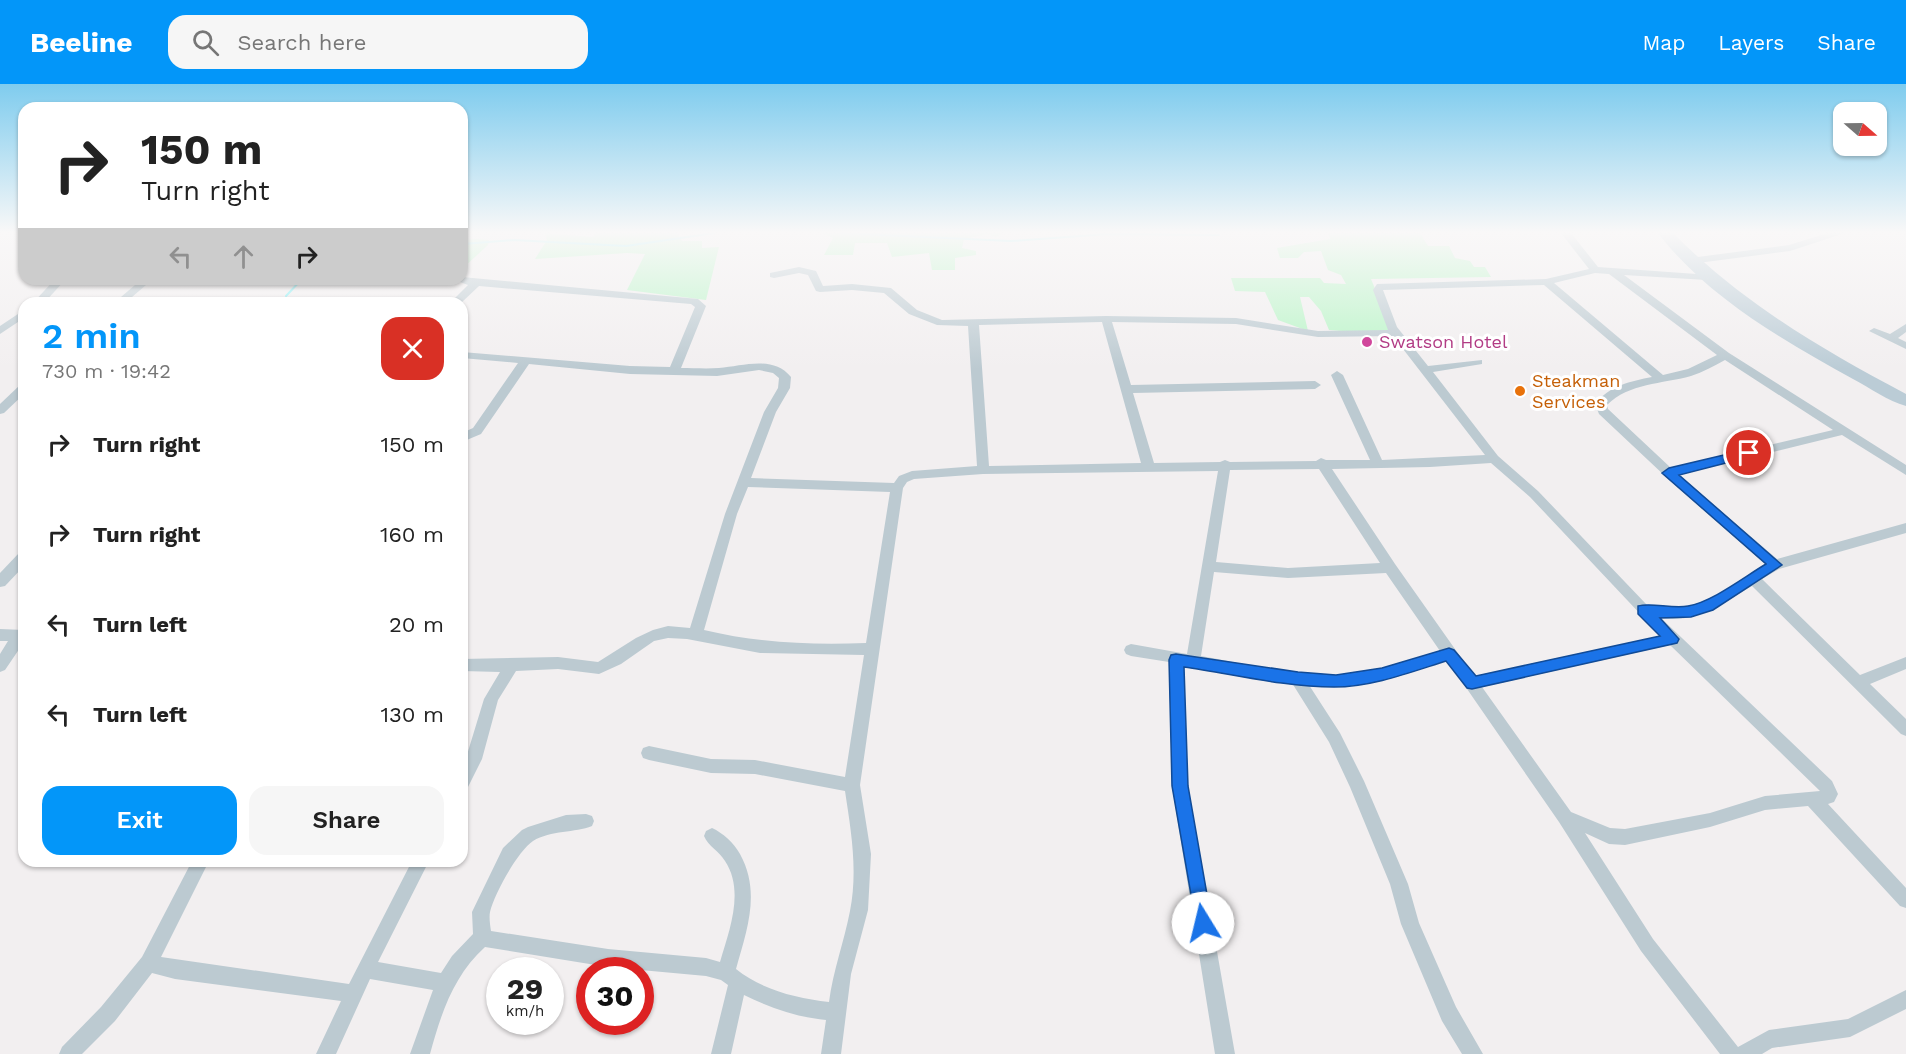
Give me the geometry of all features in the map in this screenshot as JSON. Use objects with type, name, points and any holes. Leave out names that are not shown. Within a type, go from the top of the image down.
[{"type":"street","points":[[815,278],[820,289],[877,288],[893,293],[900,302],[933,321],[1106,319],[1236,321],[1318,334],[1396,333]]},
{"type":"street","points":[[1561,278],[1546,282],[1381,286],[1378,290],[1396,333],[1494,459],[1534,494],[1643,610],[1826,786],[1830,794],[1828,797],[1813,800],[1765,803],[1710,820],[1625,837],[1602,834],[1564,817]]},
{"type":"street","points":[[1622,278],[1725,355],[1906,471]]},
{"type":"street","points":[[1709,278],[1815,351],[1906,401]]},
{"type":"street","points":[[468,281],[694,301],[701,306],[675,370]]},
{"type":"street","points":[[461,297],[475,284],[473,282]]},
{"type":"street","points":[[1546,282],[1661,379]]},
{"type":"street","points":[[44,297],[56,285]]},
{"type":"street","points":[[126,297],[141,285]]},
{"type":"street","points":[[0,313],[10,323]]},
{"type":"street","points":[[0,331],[18,318]]},
{"type":"street","points":[[1106,319],[1148,465]]},
{"type":"street","points":[[973,321],[983,470]]},
{"type":"street","points":[[1890,339],[1906,327]]},
{"type":"street","points":[[1874,331],[1906,346]]},
{"type":"street","points":[[468,355],[556,361],[602,368],[717,372],[759,366],[777,370],[785,377],[784,388],[770,412],[731,514],[696,633]]},
{"type":"street","points":[[1725,355],[1690,373],[1628,388],[1605,398],[1601,404],[1603,411],[1669,473],[1775,565]]},
{"type":"street","points":[[468,435],[477,431],[526,360]]},
{"type":"street","points":[[1425,370],[1478,362]]},
{"type":"street","points":[[1337,375],[1377,462]]},
{"type":"street","points":[[1126,389],[1315,385]]},
{"type":"street","points":[[0,410],[18,394]]},
{"type":"street","points":[[1669,473],[1844,431]]},
{"type":"street","points":[[831,1054],[842,974],[859,910],[863,854],[852,785],[897,489],[903,478],[912,475],[983,470],[1321,462],[1431,463],[1494,459]]},
{"type":"street","points":[[1321,462],[1390,568],[1564,817],[1647,945],[1732,1054]]},
{"type":"street","points":[[1225,1054],[1180,786],[1184,661],[1208,566],[1226,464]]},
{"type":"street","points":[[743,482],[897,489]]},
{"type":"street","points":[[1643,610],[1669,614],[1691,612],[1708,606],[1754,580],[1775,565],[1906,528]]},
{"type":"street","points":[[0,582],[18,563]]},
{"type":"street","points":[[1208,566],[1288,573],[1390,568]]},
{"type":"street","points":[[1754,580],[1906,729]]},
{"type":"street","points":[[468,665],[511,666],[530,663],[598,668],[650,637],[666,632],[696,633],[747,645],[831,650],[872,649]]},
{"type":"street","points":[[0,635],[18,636]]},
{"type":"street","points":[[1472,683],[1672,639]]},
{"type":"street","points":[[0,666],[18,641]]},
{"type":"street","points":[[1131,650],[1184,661],[1298,678],[1336,681],[1382,674],[1449,654]]},
{"type":"street","points":[[1858,682],[1906,663]]},
{"type":"street","points":[[468,770],[474,759],[491,699],[511,666]]},
{"type":"street","points":[[1298,678],[1335,738],[1358,786],[1399,884],[1410,924],[1449,1014],[1473,1054]]},
{"type":"street","points":[[649,753],[711,766],[755,767],[852,785]]},
{"type":"street","points":[[1813,800],[1906,900]]},
{"type":"street","points":[[420,1054],[445,983],[456,962],[482,938],[481,912],[509,854],[528,835],[566,822],[586,821]]},
{"type":"street","points":[[712,836],[732,855],[740,873],[745,895],[721,1054]]},
{"type":"street","points":[[69,1054],[108,1014],[148,963],[198,867]]},
{"type":"street","points":[[326,1054],[365,969],[418,867]]},
{"type":"street","points":[[482,938],[608,957],[706,967],[732,977],[784,1003],[801,1008],[838,1012]]},
{"type":"street","points":[[148,963],[175,970],[353,994]]},
{"type":"street","points":[[365,969],[445,983]]},
{"type":"street","points":[[1744,1054],[1769,1039],[1850,1028],[1906,999]]},
{"type":"green space","points":[[633,278],[711,278],[706,300],[627,290]]},
{"type":"green space","points":[[1231,278],[1320,278],[1324,283],[1346,284],[1343,278],[1415,278],[1371,279],[1393,332],[1380,334],[1329,330],[1321,311],[1309,297],[1300,297],[1308,331],[1278,320],[1265,292],[1235,291]]},
{"type":"waterway","points":[[286,296],[296,285]]},
{"type":"place","name":"Swatson Hotel","points":[[1367,342]]},
{"type":"place","name":"Steakman Services","points":[[1520,391]]},
{"type":"route","points":[[1203,923],[1180,786],[1176,660],[1298,678],[1336,681],[1382,674],[1449,654],[1472,683],[1672,639],[1643,610],[1669,614],[1691,612],[1708,606],[1754,580],[1775,565],[1669,473],[1749,453]]}]
